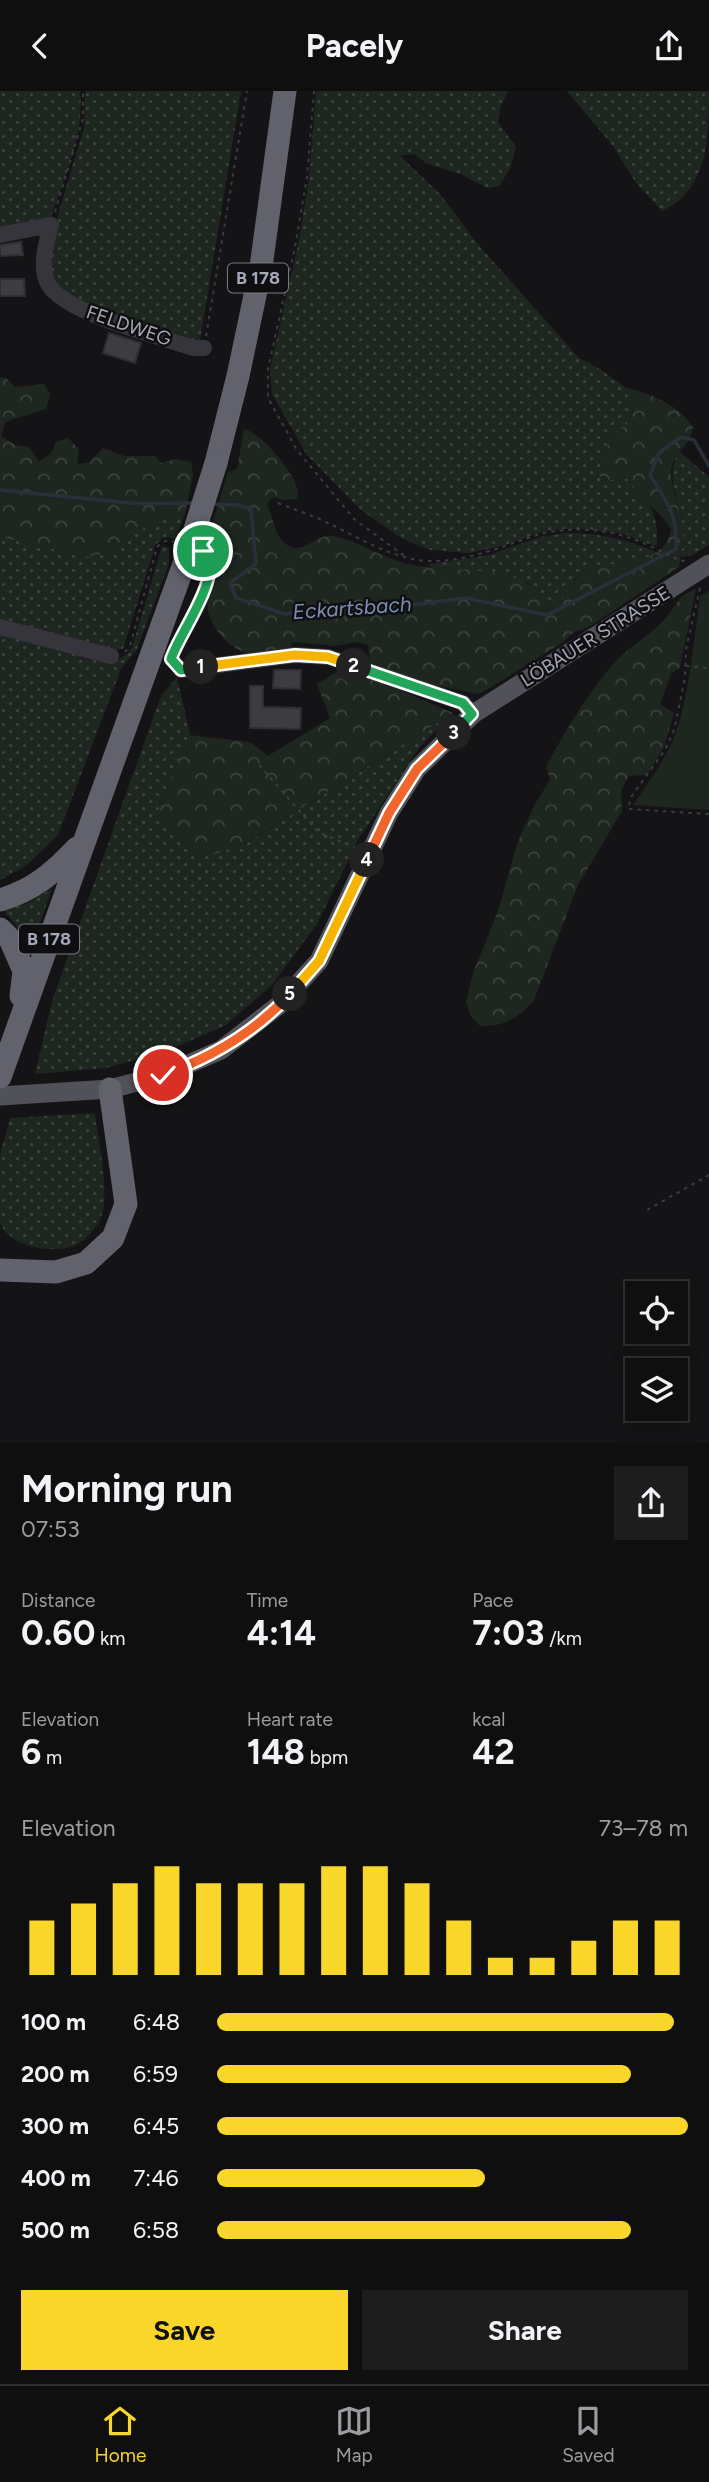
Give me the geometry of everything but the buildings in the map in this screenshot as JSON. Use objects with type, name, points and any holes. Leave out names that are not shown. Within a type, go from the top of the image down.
[{"type":"highway","name":"B 178","points":[[0,1077],[82,843],[193,557],[238,376],[261,267],[285,91]]},
{"type":"highway","points":[[0,900],[17,895],[48,878],[82,843]]},
{"type":"highway","points":[[0,929],[10,939],[24,971],[16,1035]]},
{"type":"highway","points":[[0,1252],[11,1270],[56,1272],[86,1263],[114,1238],[125,1204],[110,1089]]},
{"type":"main road","name":"LÖBAUER STRASSE","points":[[0,1096],[110,1089],[163,1075],[221,1050],[279,1006],[319,961],[389,813],[417,769],[477,712],[612,634],[708,569]]},
{"type":"street","points":[[0,235],[51,225]]},
{"type":"street","name":"FELDWEG","points":[[51,225],[43,258],[49,286],[64,300],[88,312],[193,348],[204,348]]},
{"type":"street","points":[[0,627],[111,656]]},
{"type":"street","points":[[181,670],[295,655],[328,657],[463,703],[477,712]]},
{"type":"path","points":[[51,225],[83,118],[83,91]]},
{"type":"path","points":[[204,348],[247,91]]},
{"type":"path","points":[[314,91],[307,177],[295,247],[268,369],[268,398],[297,450],[354,519],[406,557]]},
{"type":"path","points":[[278,503],[325,521],[396,556],[426,561],[483,554],[540,535],[565,531],[596,531],[625,536],[681,561]]},
{"type":"path","points":[[111,656],[125,652],[130,646],[157,547],[162,542]]},
{"type":"path","points":[[181,670],[171,659],[193,619],[212,565],[207,554],[193,557]]},
{"type":"path","points":[[708,569],[686,649],[674,730],[665,750],[631,796],[628,809],[709,814]]},
{"type":"path","points":[[685,666],[709,669]]},
{"type":"path","points":[[259,765],[318,832],[370,854]]},
{"type":"path","points":[[647,1210],[709,1175]]},
{"type":"green space","points":[[0,91],[80,91],[81,108],[76,141],[49,223],[0,233]]},
{"type":"green space","points":[[85,91],[241,91],[200,341],[194,344],[78,304],[51,281],[50,241],[84,128]]},
{"type":"green space","points":[[316,91],[508,91],[498,122],[516,147],[510,169],[499,186],[488,188],[460,174],[426,163],[414,154],[400,156],[440,194],[481,248],[579,358],[625,387],[633,412],[627,424],[612,434],[603,480],[628,479],[644,497],[655,521],[657,547],[624,534],[589,529],[561,529],[469,553],[430,550],[401,538],[361,510],[307,455],[272,394],[270,369],[298,245],[309,179]]},
{"type":"green space","points":[[567,91],[709,91],[707,143],[698,176],[689,190],[678,202],[662,211],[636,183],[613,146]]},
{"type":"green space","points":[[0,377],[6,378],[15,387],[44,384],[50,394],[46,409],[5,422],[1,436],[15,445],[29,447],[39,462],[51,453],[56,442],[68,438],[79,449],[77,464],[90,462],[103,448],[124,456],[155,456],[161,463],[176,459],[191,462],[193,475],[185,513],[153,522],[108,552],[90,557],[0,537]]},
{"type":"green space","points":[[625,387],[671,406],[693,427],[674,461],[671,475],[681,518],[682,549],[679,567],[589,627],[573,633],[562,643],[488,689],[478,694],[425,683],[370,662],[368,645],[356,642],[335,646],[293,642],[290,647],[247,653],[232,646],[213,625],[208,599],[215,578],[215,566],[206,544],[228,472],[237,469],[244,429],[267,445],[283,462],[294,480],[298,499],[272,497],[267,504],[280,539],[295,548],[306,546],[322,537],[333,536],[408,564],[510,576],[530,585],[551,605],[567,594],[575,580],[584,572],[636,561],[659,551],[671,529],[661,515],[636,491],[628,479],[602,480],[599,475],[612,434],[627,424],[633,412]]},
{"type":"green space","points":[[679,451],[709,477],[709,545],[693,555],[681,557],[682,522],[673,476]]},
{"type":"green space","points":[[185,513],[176,539],[164,538],[155,546],[123,649],[108,651],[0,623],[0,537],[90,557],[108,552],[153,522]]},
{"type":"green space","points":[[565,533],[613,538],[659,553],[645,559],[587,571],[575,578],[571,591],[562,601],[551,605],[541,600],[528,582],[430,567],[431,564],[489,555],[540,537]]},
{"type":"green space","points":[[162,546],[169,548],[169,564],[137,649],[121,669],[58,835],[27,865],[0,880],[0,633],[114,662],[132,648]]},
{"type":"green space","points":[[696,589],[680,667],[671,674],[660,704],[674,713],[664,747],[647,775],[629,776],[621,791],[622,811],[578,885],[534,1000],[523,1012],[510,1020],[495,1025],[479,1025],[470,1015],[466,1001],[473,973],[498,911],[518,841],[535,804],[550,780],[546,766],[578,711],[606,673],[621,656],[667,617],[684,595]]},
{"type":"green space","points":[[709,591],[709,810],[633,805],[664,757],[679,725],[700,596]]},
{"type":"green space","points":[[340,670],[393,687],[453,713],[244,844],[212,855],[191,852],[163,819],[158,806],[190,735],[250,742],[268,756],[330,718],[317,684]]},
{"type":"green space","points":[[177,677],[190,735],[158,806],[163,819],[191,852],[245,844],[453,713],[419,748],[358,840],[317,924],[271,986],[226,1025],[167,1051],[106,1068],[35,1074],[52,1001],[161,696]]},
{"type":"green space","points":[[52,888],[29,955],[21,931],[3,910],[28,903]]},
{"type":"green space","points":[[95,1113],[104,1184],[103,1212],[99,1222],[91,1233],[72,1247],[48,1249],[12,1238],[0,1221],[0,1155],[10,1118]]},
{"type":"waterway","name":"Eckartsbach","points":[[211,504],[238,505],[251,509],[256,564],[230,583],[236,598],[285,614],[319,606],[361,611],[466,598],[547,615],[676,549],[673,518],[650,475],[659,453],[681,437],[694,440],[709,466]]},
{"type":"waterway","name":"Eckartsbach","points":[[0,490],[140,504],[193,503]]},
{"type":"route","points":[[163,1075],[221,1050],[279,1006],[319,961],[389,813],[417,769],[472,714],[463,703],[328,657],[295,655],[181,670],[176,667],[171,659],[193,619],[212,565],[210,558],[203,551]]}]
